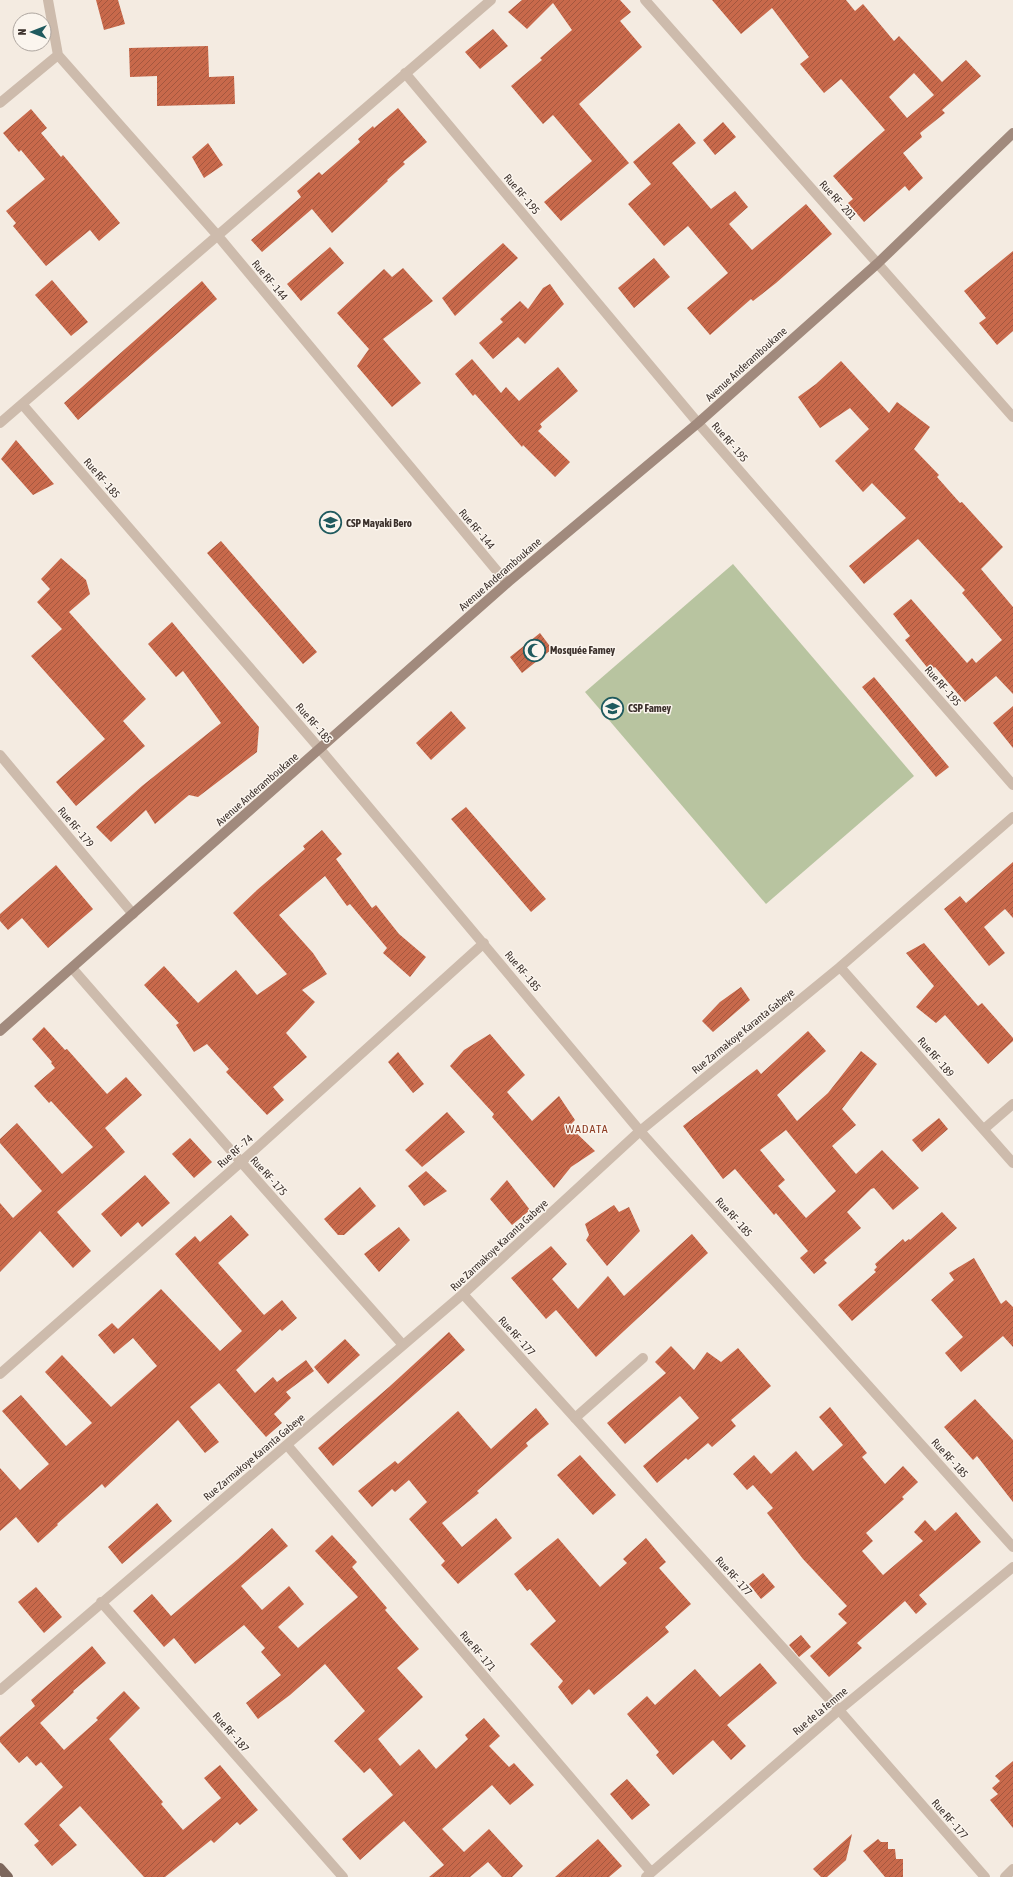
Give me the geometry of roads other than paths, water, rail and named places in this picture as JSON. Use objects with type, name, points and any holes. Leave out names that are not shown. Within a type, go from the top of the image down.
[{"type":"main road","points":[[0,1868],[8,1877]]},
{"type":"street","points":[[0,103],[58,55],[48,0]]},
{"type":"street","points":[[0,423],[491,0]]},
{"type":"street","name":"Rue RF - 201","points":[[645,0],[1013,417]]},
{"type":"street","name":"Rue RF - 144","points":[[58,55],[218,236],[507,584]]},
{"type":"street","name":"Rue RF - 195","points":[[405,73],[698,423],[1013,785]]},
{"type":"street","name":"Avenue Anderamboukane","points":[[0,1031],[507,584],[698,423],[878,263],[1013,133]]},
{"type":"street","name":"Rue RF - 185","points":[[22,404],[320,749],[640,1131],[1013,1547]]},
{"type":"street","name":"Rue RF - 179","points":[[0,755],[133,914]]},
{"type":"street","name":"Rue Zarmakoye Karanta Gabeye","points":[[0,1690],[101,1602],[463,1294],[640,1131],[840,967],[1013,817]]},
{"type":"street","name":"Rue RF - 74","points":[[0,1374],[241,1162],[484,943]]},
{"type":"street","name":"Rue RF - 189","points":[[840,967],[1013,1163]]},
{"type":"street","name":"Rue RF - 175","points":[[72,968],[403,1345]]},
{"type":"street","points":[[984,1129],[1013,1104]]},
{"type":"street","name":"Rue RF - 177","points":[[463,1294],[839,1710],[985,1877]]},
{"type":"street","points":[[575,1418],[643,1358]]},
{"type":"street","name":"Rue RF - 171","points":[[287,1445],[648,1875]]},
{"type":"street","name":"Rue de la femme","points":[[648,1875],[839,1710],[1013,1567]]},
{"type":"street","name":"Rue RF - 187","points":[[101,1602],[343,1877]]},
{"type":"street","points":[[1005,1877],[1013,1869]]},
{"type":"place","name":"CSP Mayaki Bero","points":[[330,523]]},
{"type":"place","name":"Mosquée Famey","points":[[535,650]]},
{"type":"place","name":"CSP Famey","points":[[612,708]]},
{"type":"district","name":"WADATA","points":[[587,1129]]}]
